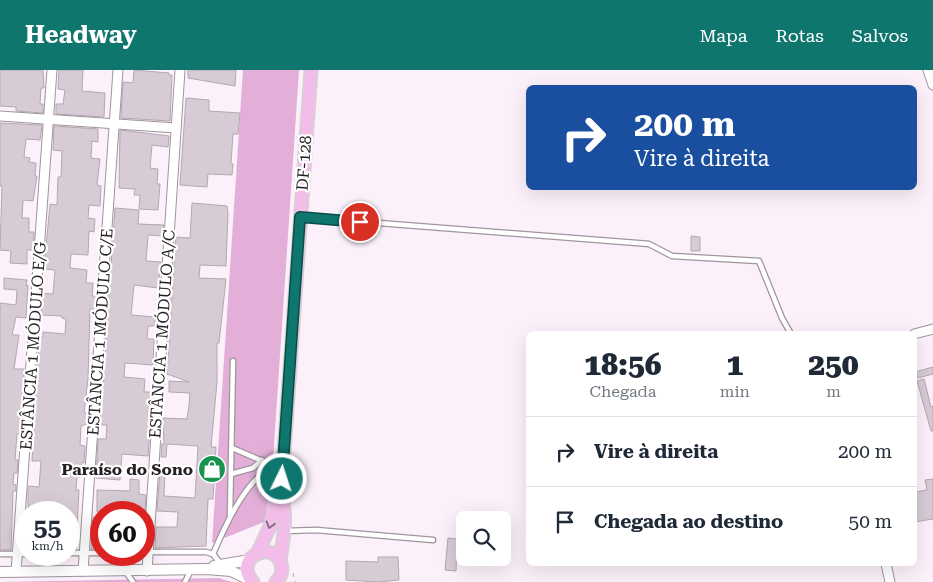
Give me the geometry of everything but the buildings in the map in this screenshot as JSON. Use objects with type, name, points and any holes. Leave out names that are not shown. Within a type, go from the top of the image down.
[{"type":"main road","name":"DF-128","points":[[276,582],[281,574],[280,561],[284,531],[284,504],[277,464],[300,217],[311,70]]},
{"type":"main road","name":"DF-128","points":[[253,557],[271,524],[275,502],[281,495]]},
{"type":"main road","points":[[252,581],[247,568],[253,557],[270,552],[280,561]]},
{"type":"street","name":"ESTÂNCIA 1 MÓDULO E/G","points":[[25,501],[52,70]]},
{"type":"street","name":"ESTÂNCIA 1 MÓDULO C/E","points":[[83,571],[118,70]]},
{"type":"street","name":"ESTÂNCIA 1 MÓDULO A/C","points":[[150,501],[180,70]]},
{"type":"street","points":[[928,70],[933,85]]},
{"type":"street","points":[[0,116],[176,128]]},
{"type":"street","points":[[917,333],[933,328]]},
{"type":"street","points":[[206,569],[253,557]]},
{"type":"street","name":"ESTÂNCIA 1 MÓDULO E/G","points":[[16,572],[18,566]]},
{"type":"street","name":"ESTÂNCIA 1 MÓDULO A/C","points":[[147,566],[147,570]]},
{"type":"street","points":[[883,582],[887,566]]},
{"type":"street","points":[[887,566],[890,582]]},
{"type":"street","points":[[0,572],[206,569],[232,571],[252,581]]},
{"type":"lane","points":[[300,217],[648,244],[672,256],[759,261],[782,318],[789,331]]},
{"type":"lane","points":[[230,514],[232,361]]},
{"type":"lane","points":[[232,448],[277,464]]},
{"type":"lane","points":[[231,474],[253,468],[262,460]]},
{"type":"lane","points":[[213,554],[230,514],[253,483],[277,464]]},
{"type":"lane","points":[[284,531],[316,530],[433,540]]},
{"type":"lane","points":[[155,552],[206,552],[213,554],[221,564]]},
{"type":"lane","points":[[80,553],[90,553]]},
{"type":"lane","points":[[0,554],[15,554]]},
{"type":"lane","points":[[185,582],[191,569]]},
{"type":"lane","points":[[125,571],[133,582]]},
{"type":"shaded area","points":[[243,70],[299,70],[269,520],[212,543]]},
{"type":"shaded area","points":[[219,578],[232,582],[0,582]]},
{"type":"place","name":"Paraíso do Sono","points":[[212,469]]},
{"type":"route","points":[[282,479],[300,217],[360,222]]}]
